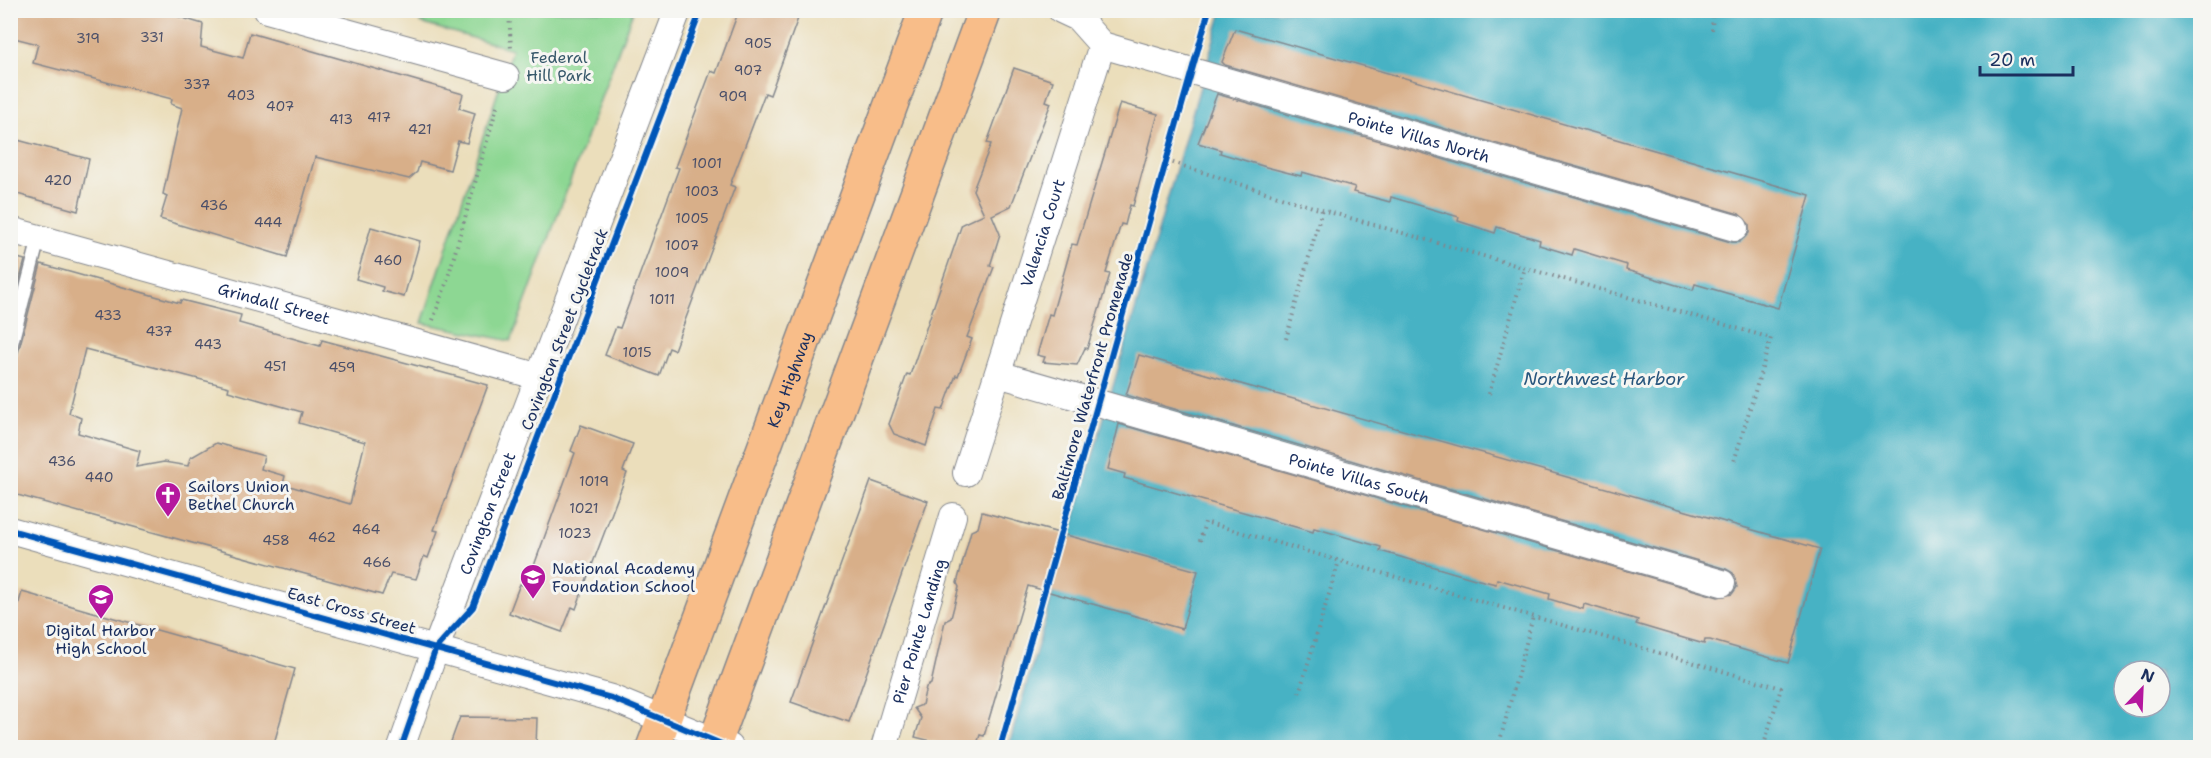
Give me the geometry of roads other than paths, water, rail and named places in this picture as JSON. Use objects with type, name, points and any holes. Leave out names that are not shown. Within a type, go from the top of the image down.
[{"type":"main road","name":"Key Highway","points":[[658,733],[926,10]]},
{"type":"main road","points":[[720,745],[986,10]]},
{"type":"street","points":[[267,10],[506,76]]},
{"type":"street","name":"Covington Street","points":[[401,747],[436,648],[678,10]]},
{"type":"street","points":[[1061,10],[1078,18],[1102,45]]},
{"type":"street","name":"Pointe Villas North","points":[[1102,45],[1736,228]]},
{"type":"street","name":"Valencia Court","points":[[966,473],[1102,45]]},
{"type":"street","name":"Grindall Street","points":[[10,230],[540,377]]},
{"type":"street","name":"Pointe Villas South","points":[[998,374],[1722,583]]},
{"type":"street","name":"Pier Pointe Landing","points":[[884,747],[953,516]]},
{"type":"street","name":"East Cross Street","points":[[10,530],[611,698],[658,733],[720,745]]},
{"type":"lane","points":[[10,351],[39,238]]},
{"type":"water","name":"Northwest Harbor","points":[[1222,11],[2200,11],[2200,747],[1008,748]]},
{"type":"place","name":"Sailors Union Bethel Church","points":[[168,518]]},
{"type":"place","name":"National Academy Foundation School","points":[[533,600]]},
{"type":"place","name":"Digital Harbor High School","points":[[101,620]]},
{"type":"park label","name":"Federal Hill Park","points":[[559,66]]}]
